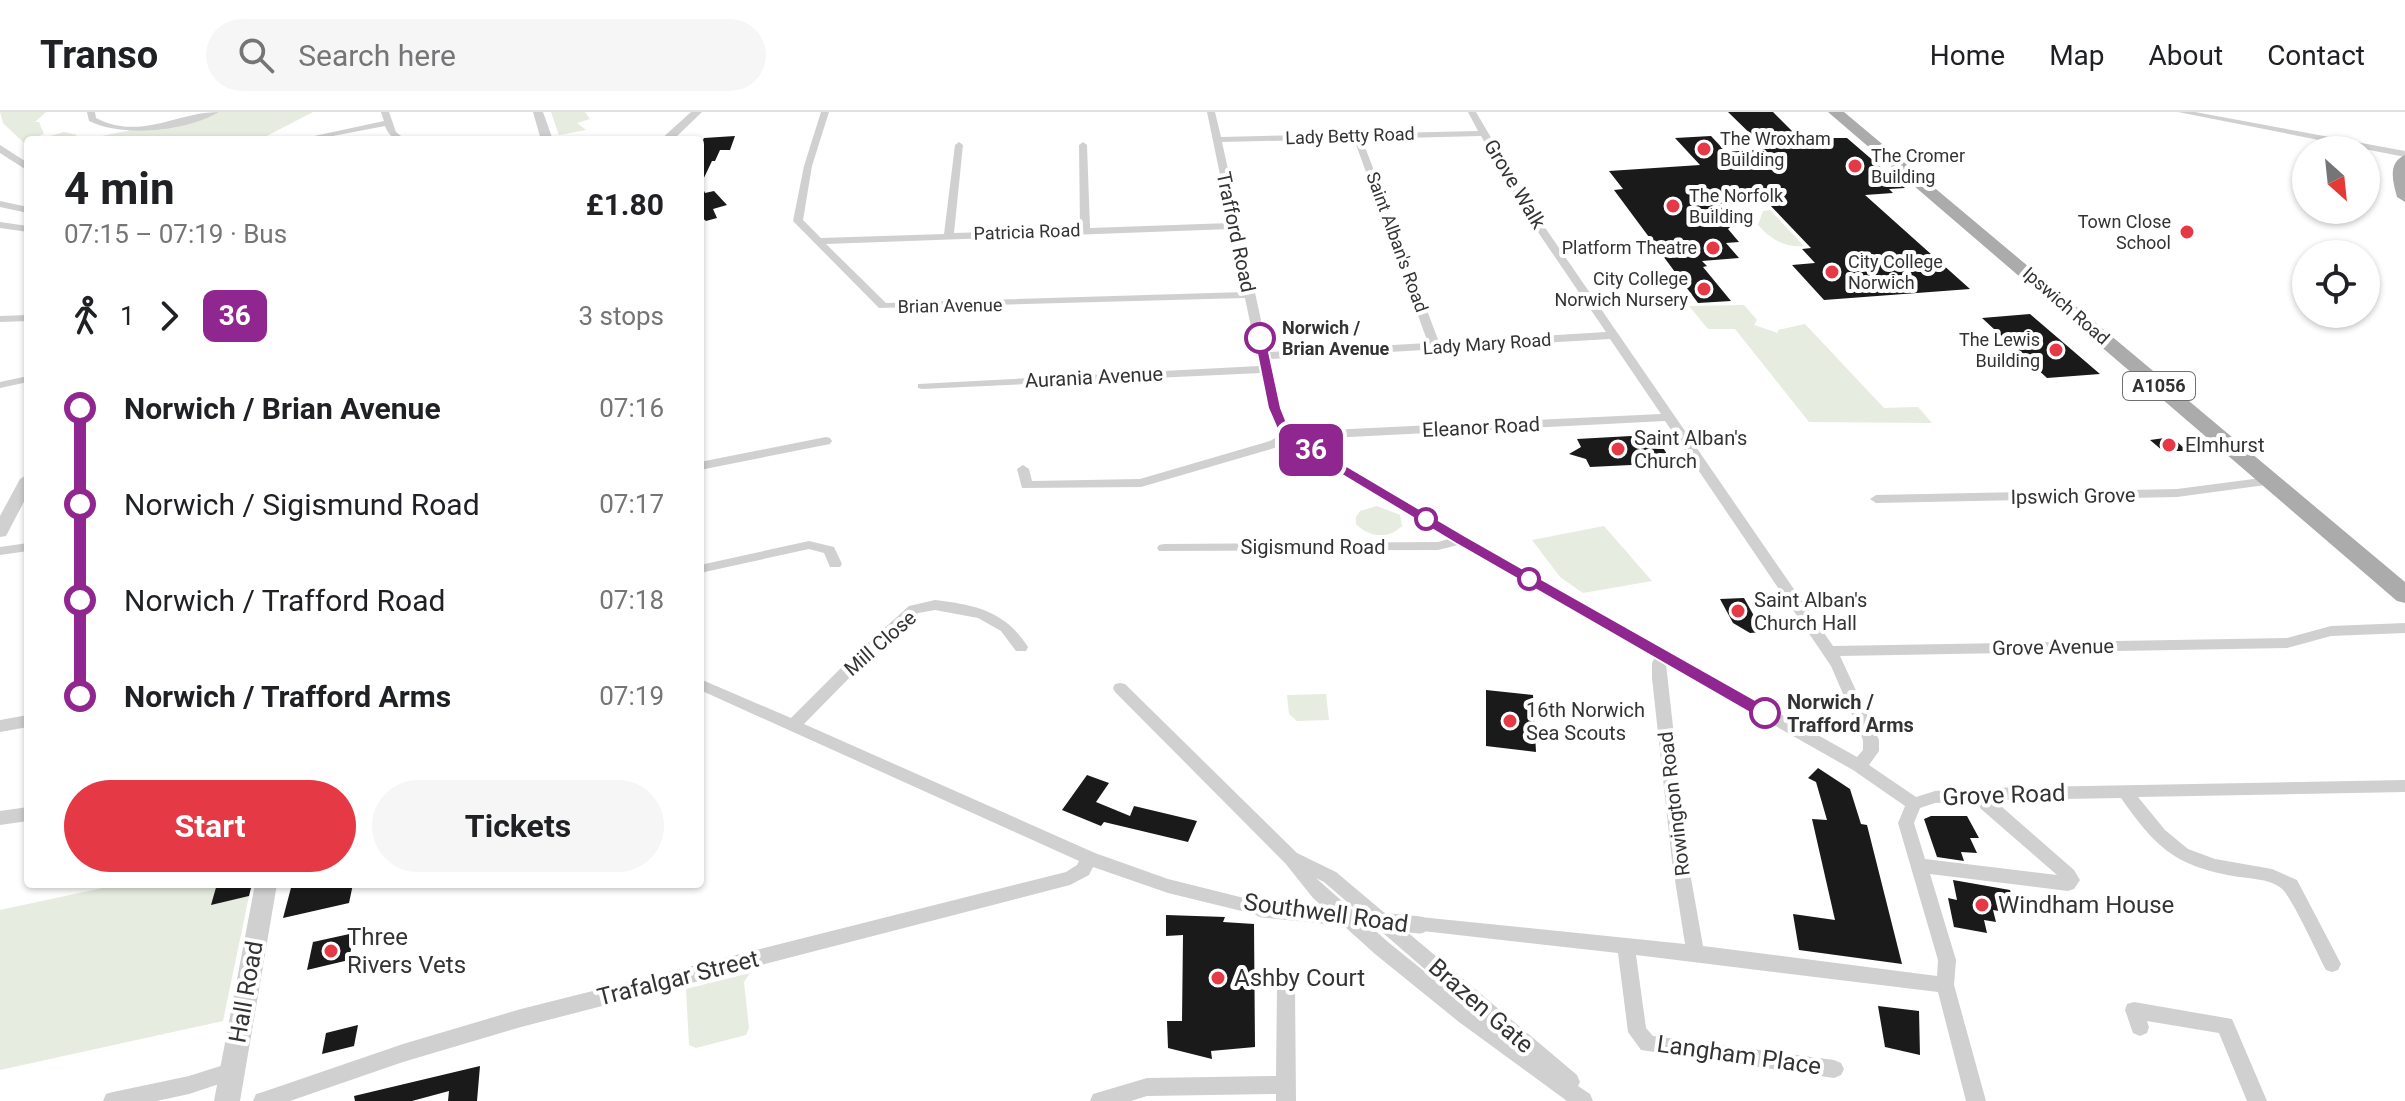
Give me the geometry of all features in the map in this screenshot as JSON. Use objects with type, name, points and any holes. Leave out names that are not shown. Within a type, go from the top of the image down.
[{"type":"main road","name":"Ipswich Road","points":[[1835,112],[2405,595]]},
{"type":"main road","points":[[2405,160],[2399,176],[2405,193]]},
{"type":"street","points":[[91,112],[92,119],[98,123],[133,128],[166,125],[215,112]]},
{"type":"street","points":[[385,112],[392,133],[396,136]]},
{"type":"street","points":[[538,112],[544,136]]},
{"type":"street","points":[[670,136],[697,112]]},
{"type":"street","name":"Brian Avenue","points":[[825,112],[808,166],[798,221],[883,306],[1249,295]]},
{"type":"street","name":"Trafford Road","points":[[1211,112],[1277,417],[1290,438]]},
{"type":"street","name":"Grove Walk","points":[[1472,112],[1532,216],[1829,651]]},
{"type":"street","points":[[2182,112],[2210,114],[2405,154]]},
{"type":"street","points":[[320,136],[388,123]]},
{"type":"street","name":"Lady Betty Road","points":[[1216,140],[1483,133]]},
{"type":"street","name":"Saint Alban's Road","points":[[1357,136],[1435,347]]},
{"type":"street","points":[[949,235],[959,145]]},
{"type":"street","points":[[1083,145],[1085,231]]},
{"type":"street","points":[[0,148],[24,165]]},
{"type":"street","points":[[0,204],[24,209]]},
{"type":"street","points":[[0,225],[24,228]]},
{"type":"street","name":"Patricia Road","points":[[818,241],[1236,226]]},
{"type":"street","points":[[0,319],[24,318]]},
{"type":"street","name":"Lady Mary Road","points":[[1265,362],[1614,335]]},
{"type":"street","name":"Aurania Avenue","points":[[922,386],[1265,362]]},
{"type":"street","points":[[0,385],[24,380]]},
{"type":"street","name":"Eleanor Road","points":[[1023,469],[1022,489],[1141,483],[1309,435],[1669,417]]},
{"type":"street","points":[[1290,438],[1460,540],[1859,766],[1914,804]]},
{"type":"street","points":[[704,465],[826,441]]},
{"type":"street","name":"Ipswich Grove","points":[[1876,499],[2177,493],[2269,481]]},
{"type":"street","points":[[1,528],[24,486]]},
{"type":"street","name":"Sigismund Road","points":[[1164,548],[1438,546],[1460,540]]},
{"type":"street","points":[[704,568],[809,545],[829,550],[835,564]]},
{"type":"street","points":[[0,551],[24,548]]},
{"type":"street","name":"Mill Close","points":[[793,726],[914,609],[935,605],[983,614],[1006,628],[1021,647]]},
{"type":"street","name":"Grove Avenue","points":[[1829,651],[2287,643],[2331,631],[2405,628]]},
{"type":"street","points":[[1829,651],[1847,682],[1871,740],[1871,751],[1859,766]]},
{"type":"street","name":"Rowington Road","points":[[1664,656],[1659,663],[1659,678],[1680,861],[1695,953]]},
{"type":"street","name":"Southwell Road","points":[[704,686],[1089,858],[1156,883],[1262,909],[1695,953],[1945,985]]},
{"type":"street","name":"Brazen Gate","points":[[1120,688],[1291,858],[1302,878],[1379,946],[1491,1036],[1583,1101]]},
{"type":"street","points":[[0,726],[24,722]]},
{"type":"street","name":"Grove Road","points":[[1976,1101],[1945,985],[1947,960],[1906,823],[1914,804],[1935,797],[1980,794],[2405,786]]},
{"type":"street","points":[[2124,790],[2149,825],[2180,854],[2202,864],[2279,877],[2291,885],[2332,964]]},
{"type":"street","points":[[1918,865],[2068,884],[2071,880],[2068,875],[1987,804],[1980,794]]},
{"type":"street","points":[[0,818],[24,815]]},
{"type":"street","name":"Trafalgar Street","points":[[263,1101],[403,1053],[521,1018],[1070,878],[1083,870],[1089,858]]},
{"type":"street","name":"Brazen Gate","points":[[1291,858],[1330,877],[1592,1101]]},
{"type":"street","name":"Hall Road","points":[[227,1101],[265,888]]},
{"type":"street","name":"Langham Place","points":[[1626,948],[1637,1032],[1648,1044],[1834,1069]]},
{"type":"street","points":[[1100,1101],[1146,1094],[1286,1093],[1286,988]]},
{"type":"street","points":[[2140,1027],[2134,1010],[2225,1025],[2257,1101]]},
{"type":"street","points":[[113,1101],[189,1085],[233,1071]]},
{"type":"shaded area","points":[[0,112],[46,112],[35,122],[39,122],[44,134],[24,136],[24,143],[3,123]]},
{"type":"shaded area","points":[[219,112],[313,112],[267,136],[102,136]]},
{"type":"shaded area","points":[[551,112],[585,112],[590,119],[577,123],[586,130],[559,135]]},
{"type":"shaded area","points":[[64,132],[75,136],[50,136]]},
{"type":"shaded area","points":[[1770,210],[1804,246],[1784,244],[1758,225],[1763,211]]},
{"type":"shaded area","points":[[1744,305],[1757,320],[1754,325],[1778,333],[1778,330],[1805,324],[1884,408],[1918,407],[1932,423],[1809,422],[1735,329],[1708,329],[1689,306]]},
{"type":"shaded area","points":[[1377,506],[1400,515],[1402,526],[1391,533],[1379,535],[1367,532],[1356,524],[1360,511]]},
{"type":"shaded area","points":[[1604,526],[1652,581],[1583,593],[1560,577],[1532,540]]},
{"type":"shaded area","points":[[1326,694],[1329,720],[1297,721],[1289,714],[1287,695]]},
{"type":"shaded area","points":[[102,888],[216,888],[212,904],[249,896],[223,1021],[0,1070],[0,910]]},
{"type":"shaded area","points":[[750,973],[744,982],[749,1028],[746,1035],[696,1048],[689,1045],[686,989]]},
{"type":"building","points":[[1728,112],[1773,112],[1799,138],[1847,138],[1905,188],[1889,189],[1893,193],[1865,195],[1970,289],[1824,300],[1792,265],[1815,263],[1802,249],[1811,248],[1766,201],[1718,204],[1735,222],[1728,229],[1739,242],[1726,243],[1739,258],[1702,261],[1707,266],[1703,267],[1731,301],[1698,303],[1614,190],[1623,189],[1609,171],[1700,165],[1675,138],[1711,136],[1726,152],[1766,149]]},
{"type":"building","points":[[735,136],[730,150],[720,150],[704,178],[704,138]]},
{"type":"building","points":[[704,191],[714,191],[727,205],[713,209],[717,218],[706,221]]},
{"type":"building","name":"The Lewis Building","points":[[2030,314],[2100,374],[2047,378],[1982,318]]},
{"type":"building","name":"Saint Alban's Church","points":[[1657,437],[1672,463],[1590,467],[1586,459],[1569,454],[1581,447],[1577,439]]},
{"type":"building","name":"Elmhurst","points":[[2172,437],[2187,451],[2163,451],[2150,440]]},
{"type":"building","name":"Saint Alban's Church Hall","points":[[1744,598],[1763,632],[1750,633],[1733,623],[1720,599]]},
{"type":"building","name":"16th Norwich Sea Scouts","points":[[1486,690],[1533,695],[1536,752],[1486,746]]},
{"type":"building","points":[[1818,768],[1850,789],[1861,824],[1867,825],[1902,964],[1799,950],[1793,914],[1835,920],[1812,819],[1827,820],[1816,782],[1808,778]]},
{"type":"building","points":[[1087,775],[1109,783],[1096,802],[1130,816],[1134,806],[1197,821],[1188,842],[1104,822],[1101,826],[1062,810]]},
{"type":"building","points":[[1931,816],[1967,816],[1979,838],[1970,838],[1977,853],[1961,852],[1964,861],[1937,857],[1924,819]]},
{"type":"building","name":"Windham House","points":[[1953,880],[2010,890],[2016,914],[1993,910],[1996,922],[1984,920],[1987,933],[1954,927],[1948,898],[1957,900]]},
{"type":"building","points":[[216,888],[251,888],[249,896],[211,905]]},
{"type":"building","points":[[291,888],[352,888],[349,903],[283,918]]},
{"type":"building","name":"Ashby Court","points":[[1166,915],[1225,917],[1223,922],[1254,924],[1255,1047],[1211,1051],[1212,1059],[1168,1048],[1167,1021],[1182,1021],[1183,935],[1166,936]]},
{"type":"building","name":"Three Rivers Vets","points":[[354,933],[349,960],[307,970],[313,942]]},
{"type":"building","points":[[1878,1006],[1919,1011],[1920,1055],[1885,1047]]},
{"type":"building","points":[[358,1025],[354,1046],[322,1054],[326,1033]]},
{"type":"building","points":[[480,1066],[477,1101],[448,1101],[449,1091],[412,1101],[355,1101],[354,1096]]},
{"type":"bus line","name":"36","points":[[1260,338],[1274,408],[1286,436],[1367,481],[1460,540],[1765,713]]},
{"type":"place","name":"The Wroxham Building","points":[[1704,149]]},
{"type":"place","name":"The Cromer Building","points":[[1855,166]]},
{"type":"place","name":"The Norfolk Building","points":[[1673,206]]},
{"type":"place","name":"Town Close School","points":[[2187,232]]},
{"type":"place","name":"Platform Theatre","points":[[1713,248]]},
{"type":"place","name":"City College Norwich","points":[[1832,272]]},
{"type":"place","name":"City College Norwich Nursery","points":[[1704,289]]},
{"type":"place","name":"Norwich / Brian Avenue","points":[[1260,338]]},
{"type":"place","name":"The Lewis Building","points":[[2056,350]]},
{"type":"place","name":"Elmhurst","points":[[2169,445]]},
{"type":"place","name":"Saint Alban's Church","points":[[1618,449]]},
{"type":"place","name":"Saint Alban's Church Hall","points":[[1738,611]]},
{"type":"place","name":"Norwich / Trafford Arms","points":[[1765,713]]},
{"type":"place","name":"16th Norwich Sea Scouts","points":[[1510,721]]},
{"type":"place","name":"Windham House","points":[[1982,905]]},
{"type":"place","name":"Three Rivers Vets","points":[[331,951]]},
{"type":"place","name":"Ashby Court","points":[[1218,978]]}]
